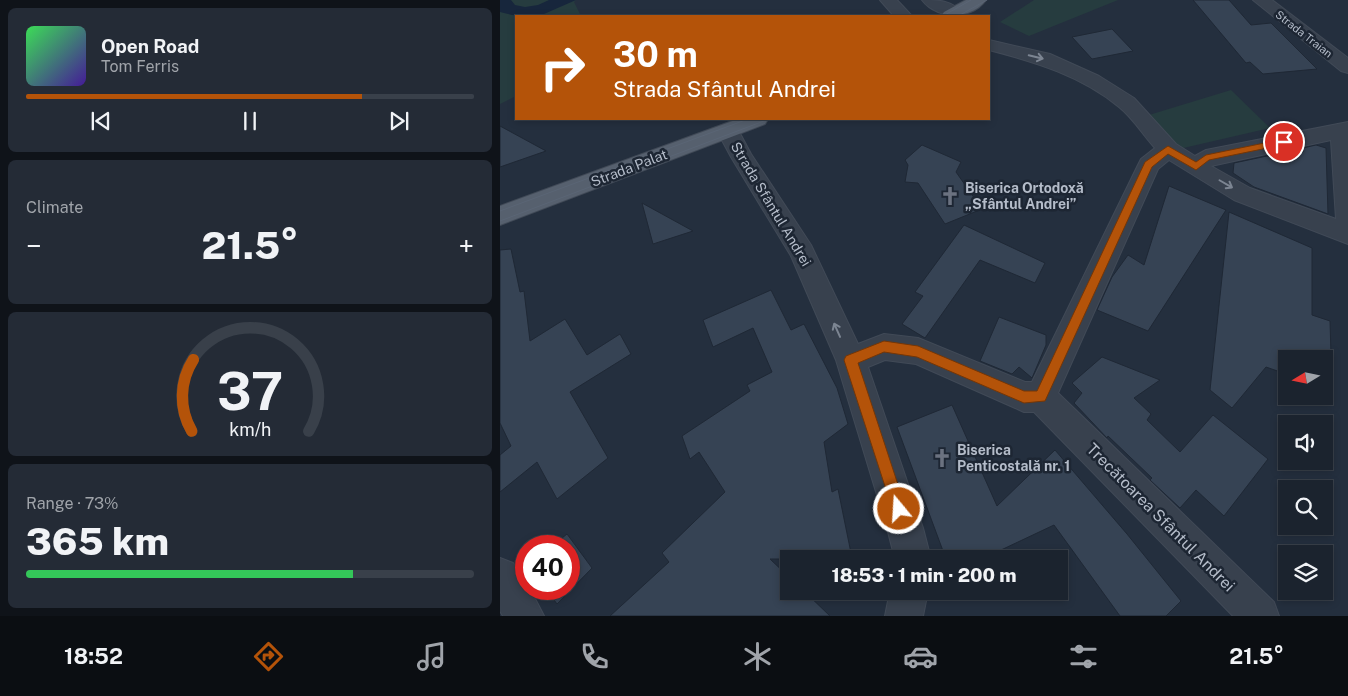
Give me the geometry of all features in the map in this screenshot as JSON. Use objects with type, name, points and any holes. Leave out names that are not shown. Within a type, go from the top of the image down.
[{"type":"main road","points":[[952,15],[978,0]]},
{"type":"main road","name":"Strada Palat","points":[[500,216],[756,120]]},
{"type":"street","points":[[888,0],[902,15]]},
{"type":"street","points":[[930,0],[952,15]]},
{"type":"street","name":"Strada Traian","points":[[1261,0],[1348,67]]},
{"type":"street","points":[[990,45],[1043,58],[1092,80],[1127,103],[1158,157],[1196,167],[1242,194],[1348,234]]},
{"type":"street","points":[[1196,167],[1206,158],[1345,129],[1348,222]]},
{"type":"street","name":"Strada Sfântul Andrei","points":[[728,131],[742,157],[802,252],[850,360],[911,550]]},
{"type":"street","points":[[850,360],[884,347],[918,351],[1024,397],[1040,397],[1158,157]]},
{"type":"street","name":"Trecătoarea Sfântul Andrei","points":[[1040,397],[1260,616]]},
{"type":"street","points":[[500,576],[525,616]]},
{"type":"street","points":[[904,616],[907,600]]},
{"type":"green space","points":[[500,0],[576,0],[574,2],[580,15],[515,15],[515,96],[500,104]]},
{"type":"green space","points":[[1034,0],[1118,0],[1029,36],[1000,22]]},
{"type":"green space","points":[[1231,90],[1270,128],[1179,149],[1149,115]]},
{"type":"water","points":[[500,0],[511,0],[515,5],[525,7],[538,5],[549,0],[576,0],[544,14],[515,15],[500,12]]},
{"type":"building","points":[[1193,0],[1229,0],[1251,25],[1271,23],[1317,69],[1263,74],[1250,62],[1246,63]]},
{"type":"building","points":[[1112,29],[1133,51],[1092,59],[1072,37]]},
{"type":"building","points":[[500,126],[546,151],[500,167]]},
{"type":"building","name":"Biserica Ortodoxă „Sfântul Andrei”","points":[[922,145],[961,162],[956,172],[982,209],[945,224],[918,183],[905,182],[908,165],[905,160]]},
{"type":"building","points":[[1316,145],[1326,148],[1328,214],[1254,187],[1233,173],[1234,163],[1267,156],[1285,160],[1285,152],[1296,150],[1303,152],[1303,148]]},
{"type":"building","points":[[1169,186],[1226,210],[1148,331],[1097,310],[1112,277],[1128,255],[1144,265]]},
{"type":"building","points":[[642,203],[693,231],[653,244]]},
{"type":"building","points":[[1229,212],[1312,248],[1312,315],[1330,321],[1331,350],[1278,350],[1278,371],[1266,367],[1232,408],[1210,390]]},
{"type":"building","points":[[964,225],[1045,263],[1035,283],[980,260],[925,338],[902,324],[923,296],[915,292]]},
{"type":"building","points":[[511,249],[520,292],[524,291],[530,341],[565,319],[587,355],[620,334],[631,354],[570,392],[608,458],[557,499],[537,462],[500,492],[500,455],[511,446],[500,423],[500,250]]},
{"type":"building","points":[[771,290],[791,330],[804,324],[837,388],[848,424],[824,442],[832,492],[838,489],[850,550],[780,550],[780,559],[770,559],[780,568],[780,600],[813,600],[830,616],[610,616],[669,562],[662,553],[725,492],[699,452],[690,459],[682,436],[750,391],[747,385],[772,372],[753,328],[713,347],[703,320]]},
{"type":"building","points":[[999,317],[1046,335],[1046,345],[1032,378],[1019,367],[1012,374],[980,361]]},
{"type":"building","points":[[1102,357],[1160,380],[1134,398],[1151,414],[1147,420],[1180,452],[1213,415],[1268,459],[1224,516],[1196,490],[1180,508],[1150,480],[1152,478],[1108,436],[1107,438],[1074,403],[1082,393],[1072,383]]},
{"type":"building","points":[[952,405],[997,506],[1055,450],[1181,601],[1166,616],[1120,616],[1054,525],[1001,550],[943,550],[897,427]]},
{"type":"building","points":[[580,552],[592,568],[580,580]]},
{"type":"tram line","points":[[945,15],[971,0]]},
{"type":"tram line","points":[[960,15],[987,0]]},
{"type":"tram line","points":[[500,211],[745,120]]},
{"type":"tram line","points":[[500,221],[766,120]]},
{"type":"place","name":"Biserica Ortodoxă „Sfântul Andrei”","points":[[950,196]]},
{"type":"place","name":"Biserica Penticostală nr. 1","points":[[942,458]]},
{"type":"route","points":[[899,509],[850,360],[884,347],[918,351],[1024,397],[1040,397],[1132,197],[1149,165],[1168,149],[1196,167],[1206,158],[1284,142]]}]
